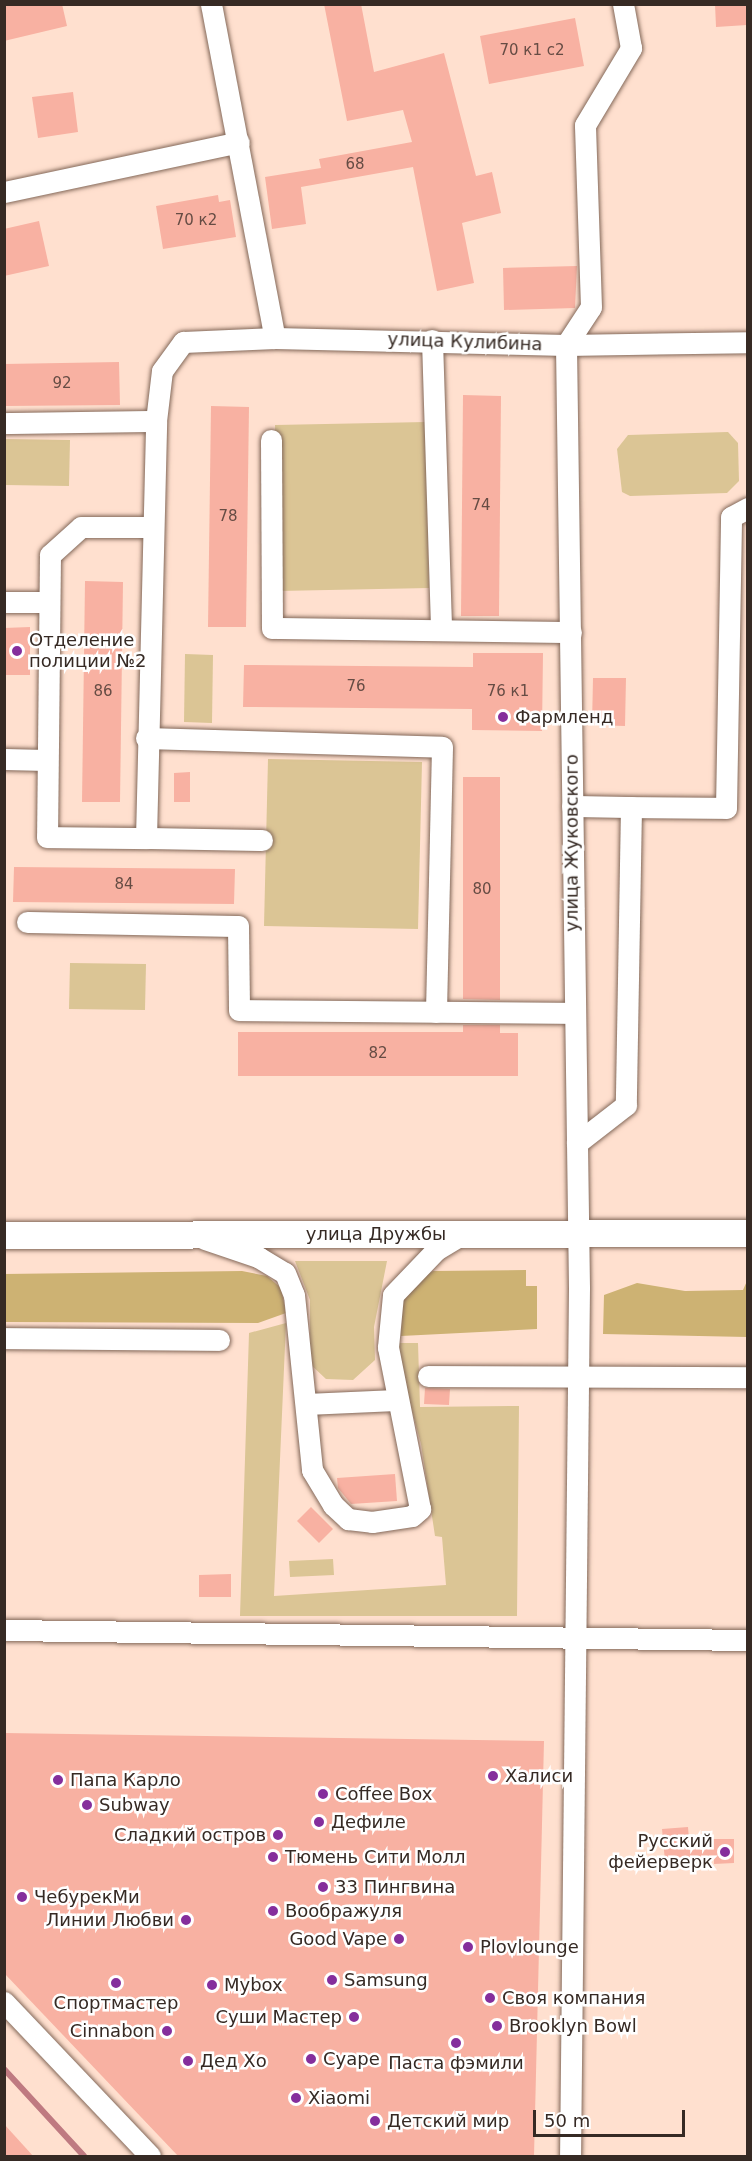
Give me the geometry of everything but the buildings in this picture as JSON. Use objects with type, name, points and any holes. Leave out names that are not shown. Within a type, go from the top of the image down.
[{"type":"main road","name":"улица Дружбы","points":[[4,1235],[747,1233]]},
{"type":"street","points":[[211,4],[275,338]]},
{"type":"street","points":[[566,345],[591,308],[585,125],[631,48],[623,4]]},
{"type":"street","points":[[4,192],[239,142]]},
{"type":"street","name":"улица Кулибина","points":[[156,421],[162,371],[183,342],[275,338],[566,345],[747,342]]},
{"type":"street","points":[[432,340],[441,630]]},
{"type":"street","name":"улица Жуковского","points":[[566,345],[578,1234],[570,2157]]},
{"type":"street","points":[[4,423],[156,421],[146,738],[146,838]]},
{"type":"street","points":[[272,440],[272,628],[571,632]]},
{"type":"street","points":[[572,806],[726,808],[731,518],[747,508]]},
{"type":"street","points":[[152,527],[81,527],[50,555],[46,760],[47,837],[262,840]]},
{"type":"street","points":[[4,602],[48,602]]},
{"type":"street","points":[[146,738],[442,747],[436,1012]]},
{"type":"street","points":[[4,759],[46,760]]},
{"type":"street","points":[[577,1143],[626,1105],[631,807]]},
{"type":"street","points":[[27,922],[238,926],[239,1010],[574,1013]]},
{"type":"street","points":[[193,1234],[258,1257],[285,1274],[294,1295],[312,1470],[319,1483],[348,1519],[372,1522],[412,1516],[420,1509],[396,1400],[388,1347],[393,1295],[436,1250],[463,1234]]},
{"type":"street","points":[[4,1338],[219,1340]]},
{"type":"street","points":[[428,1376],[747,1377]]},
{"type":"street","points":[[306,1404],[396,1400]]},
{"type":"street","points":[[4,1630],[575,1634],[747,1640]]},
{"type":"street","points":[[4,2002],[150,2157]]},
{"type":"shaded area","points":[[426,422],[429,588],[278,591],[275,425]]},
{"type":"shaded area","points":[[728,432],[738,443],[739,481],[727,493],[630,496],[622,492],[617,449],[628,435]]},
{"type":"shaded area","points":[[5,439],[70,440],[69,486],[5,485]]},
{"type":"shaded area","points":[[185,654],[213,655],[212,723],[184,722]]},
{"type":"shaded area","points":[[268,759],[422,762],[418,929],[264,926]]},
{"type":"shaded area","points":[[70,963],[146,964],[145,1010],[69,1009]]},
{"type":"shaded area","points":[[295,1261],[387,1261],[374,1327],[375,1360],[353,1380],[326,1379],[310,1364],[310,1300]]},
{"type":"shaded area","points":[[526,1270],[526,1286],[537,1286],[537,1329],[401,1336],[402,1298],[415,1281],[433,1271]]},
{"type":"shaded area","points":[[242,1271],[267,1276],[281,1288],[286,1313],[258,1323],[5,1322],[4,1274]]},
{"type":"shaded area","points":[[747,1281],[747,1337],[603,1334],[604,1295],[637,1283],[685,1291],[743,1290]]},
{"type":"shaded area","points":[[286,1323],[274,1596],[446,1585],[442,1537],[435,1536],[421,1444],[399,1363],[398,1343],[418,1343],[420,1407],[519,1406],[517,1616],[240,1616],[249,1333]]},
{"type":"shaded area","points":[[333,1559],[334,1575],[290,1577],[289,1561]]},
{"type":"waterway","points":[[4,2069],[84,2156]]},
{"type":"place","name":"Отделение полиции №2","points":[[17,651]]},
{"type":"place","name":"Фармленд","points":[[503,717]]},
{"type":"place","name":"Халиси","points":[[493,1776]]},
{"type":"place","name":"Папа Карло","points":[[58,1780]]},
{"type":"place","name":"Coffee Box","points":[[323,1794]]},
{"type":"place","name":"Subway","points":[[87,1805]]},
{"type":"place","name":"Дефиле","points":[[319,1822]]},
{"type":"place","name":"Сладкий остров","points":[[278,1835]]},
{"type":"place","name":"Русский фейерверк","points":[[725,1852]]},
{"type":"place","name":"Тюмень Сити Молл","points":[[273,1857]]},
{"type":"place","name":"33 Пингвина","points":[[323,1887]]},
{"type":"place","name":"ЧебурекМи","points":[[22,1897]]},
{"type":"place","name":"Воображуля","points":[[273,1911]]},
{"type":"place","name":"Линии Любви","points":[[186,1920]]},
{"type":"place","name":"Good Vape","points":[[399,1939]]},
{"type":"place","name":"Plovlounge","points":[[468,1947]]},
{"type":"place","name":"Samsung","points":[[332,1980]]},
{"type":"place","name":"Спортмастер","points":[[116,1983]]},
{"type":"place","name":"Mybox","points":[[212,1985]]},
{"type":"place","name":"Своя компания","points":[[490,1998]]},
{"type":"place","name":"Суши Мастер","points":[[354,2017]]},
{"type":"place","name":"Brooklyn Bowl","points":[[497,2026]]},
{"type":"place","name":"Cinnabon","points":[[167,2031]]},
{"type":"place","name":"Паста фэмили","points":[[456,2043]]},
{"type":"place","name":"Суаре","points":[[311,2059]]},
{"type":"place","name":"Дед Хо","points":[[188,2061]]},
{"type":"place","name":"Xiaomi","points":[[296,2098]]},
{"type":"place","name":"Детский мир","points":[[375,2121]]}]
